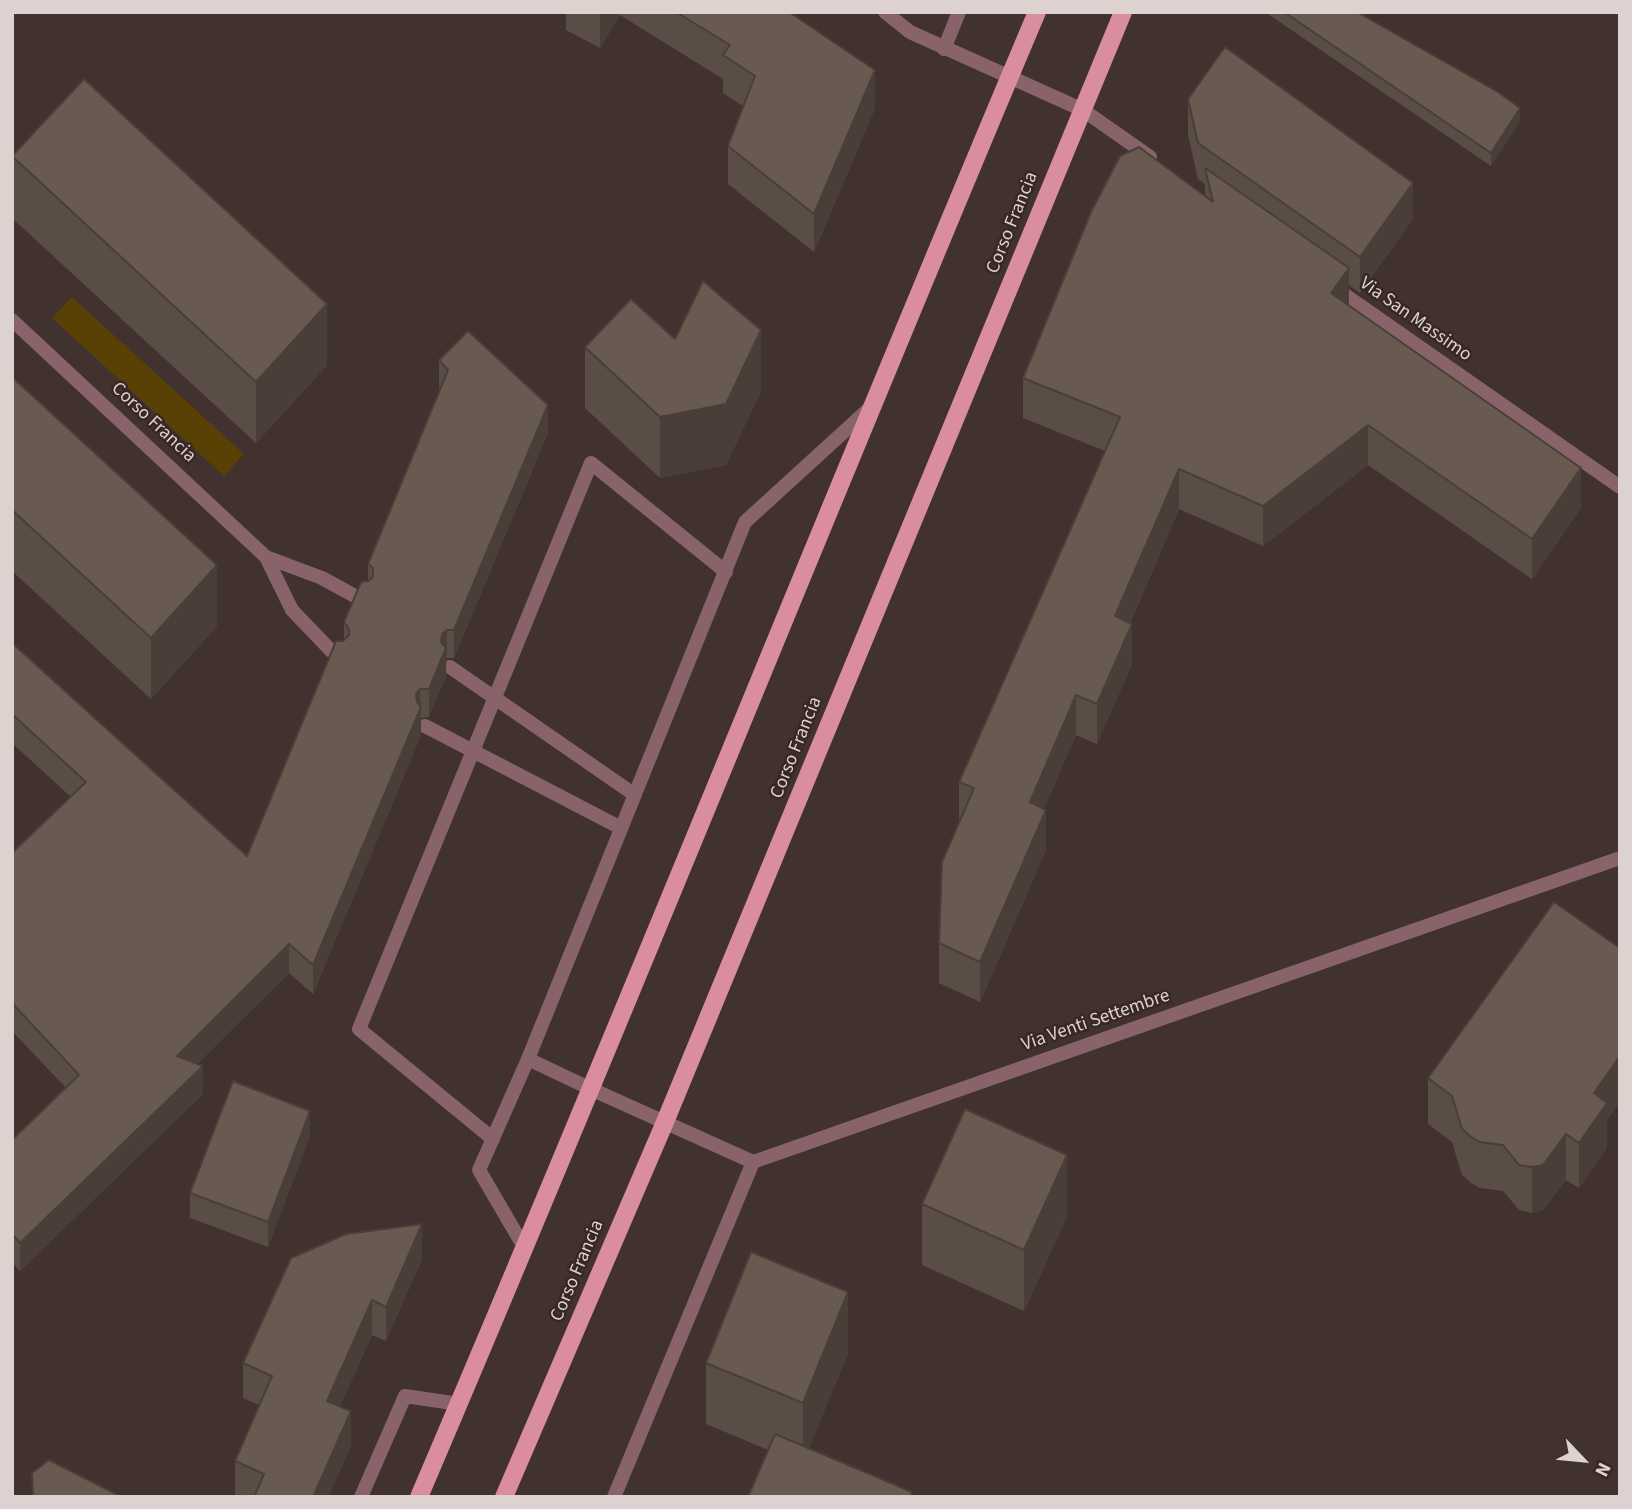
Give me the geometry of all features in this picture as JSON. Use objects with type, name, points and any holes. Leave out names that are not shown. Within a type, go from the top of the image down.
[{"type":"main road","points":[[419,1497],[1037,12]]},
{"type":"main road","name":"Corso Francia","points":[[504,1497],[665,1122],[1123,12]]},
{"type":"street","points":[[885,12],[910,32],[944,49],[1083,110],[1162,166]]},
{"type":"street","points":[[944,49],[959,12]]},
{"type":"street","name":"Via San Massimo","points":[[1321,278],[1620,487]]},
{"type":"street","name":"Corso Francia","points":[[12,320],[266,557],[292,610],[340,660]]},
{"type":"street","points":[[524,1247],[479,1170],[528,1059],[745,522],[870,408]]},
{"type":"street","points":[[493,1139],[359,1029],[591,463],[726,572]]},
{"type":"street","name":"Corso Francia","points":[[266,557],[322,578],[364,601]]},
{"type":"street","points":[[450,667],[635,795]]},
{"type":"street","points":[[425,726],[621,828]]},
{"type":"street","name":"Via Venti Settembre","points":[[753,1161],[1620,858]]},
{"type":"street","points":[[528,1059],[753,1161],[614,1497]]},
{"type":"street","points":[[361,1497],[405,1396],[458,1404]]},
{"type":"shaded area","points":[[72,297],[244,454],[224,476],[52,318]]},
{"type":"building","points":[[676,12],[789,12],[875,70],[814,214],[728,146],[755,76],[723,55],[730,45]]},
{"type":"building","points":[[1284,12],[1357,12],[1498,92],[1520,108],[1491,153]]},
{"type":"building","points":[[1225,47],[1413,183],[1360,257],[1198,143],[1188,99]]},
{"type":"building","points":[[84,79],[327,304],[256,382],[12,156]]},
{"type":"building","points":[[1139,147],[1213,202],[1205,168],[1349,268],[1331,293],[1581,468],[1532,539],[1368,425],[1263,506],[1179,469],[1115,616],[1132,624],[1097,704],[1076,695],[1030,802],[1046,810],[980,962],[939,943],[942,862],[974,788],[959,782],[1120,417],[1023,378],[1091,212],[1120,156]]},
{"type":"building","points":[[703,281],[761,330],[726,404],[660,417],[585,347],[631,299],[675,339]]},
{"type":"building","points":[[468,331],[548,405],[454,630],[447,630],[442,634],[441,642],[446,648],[429,689],[420,689],[416,694],[421,707],[313,965],[289,944],[177,1056],[203,1066],[20,1243],[12,1234],[12,1140],[79,1075],[12,1003],[12,853],[86,782],[12,714],[12,643],[247,856],[336,641],[343,641],[349,635],[349,629],[344,622],[361,582],[373,577],[373,568],[368,564],[448,370],[439,360]]},
{"type":"building","points":[[12,377],[217,565],[151,638],[12,510]]},
{"type":"building","points":[[1554,902],[1620,948],[1620,1056],[1594,1093],[1607,1103],[1579,1143],[1566,1134],[1543,1165],[1532,1167],[1519,1165],[1503,1145],[1480,1142],[1471,1137],[1462,1129],[1452,1096],[1428,1078]]},
{"type":"building","points":[[233,1081],[310,1111],[268,1222],[190,1193]]},
{"type":"building","points":[[965,1109],[1067,1155],[1024,1250],[922,1204]]},
{"type":"building","points":[[422,1224],[386,1307],[372,1300],[327,1401],[351,1411],[313,1497],[254,1497],[264,1474],[235,1461],[272,1376],[243,1363],[291,1258],[346,1234]]},
{"type":"building","points":[[751,1252],[848,1292],[803,1403],[706,1363]]},
{"type":"building","points":[[775,1434],[912,1492],[910,1497],[748,1497]]},
{"type":"building","points":[[49,1460],[122,1497],[33,1497],[32,1473]]}]
